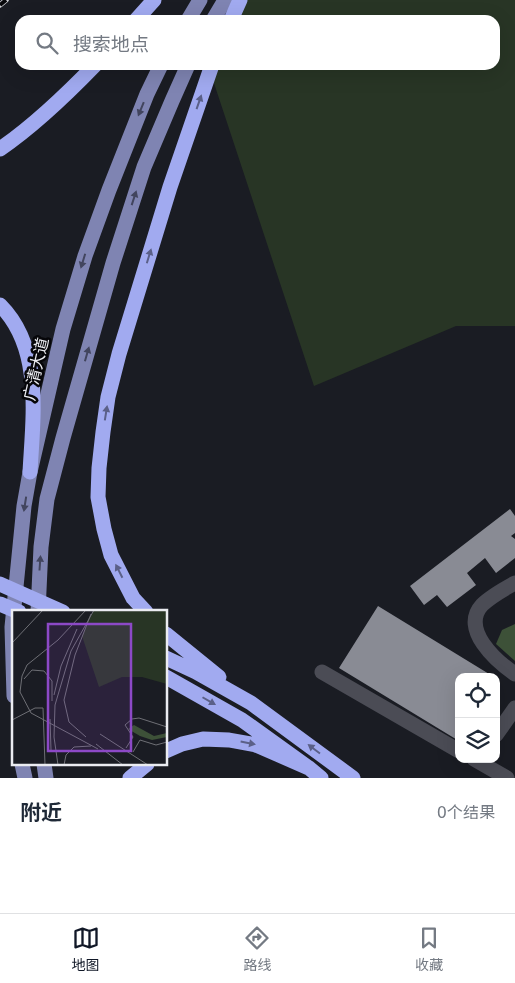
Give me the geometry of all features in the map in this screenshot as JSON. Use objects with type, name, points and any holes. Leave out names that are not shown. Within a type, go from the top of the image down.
[{"type":"highway","points":[[140,15],[154,0]]},
{"type":"highway","points":[[233,15],[240,0]]},
{"type":"highway","points":[[0,149],[38,120],[90,70]]},
{"type":"highway","points":[[144,610],[132,598],[111,556],[104,529],[98,498],[103,432],[108,397],[122,345],[170,187],[210,70]]},
{"type":"highway","points":[[0,305],[10,314],[19,329],[31,369],[33,422],[30,472]]},
{"type":"highway","points":[[0,584],[58,610]]},
{"type":"highway","points":[[0,604],[14,610]]},
{"type":"highway","points":[[168,636],[251,703],[353,778]]},
{"type":"highway","points":[[168,659],[196,672],[251,703]]},
{"type":"highway","points":[[168,678],[242,720],[322,778]]},
{"type":"highway","points":[[168,750],[182,744],[203,739],[229,740],[256,745],[309,768]]},
{"type":"highway","points":[[130,778],[145,766]]},
{"type":"main road","points":[[191,15],[200,0]]},
{"type":"main road","points":[[216,15],[225,0]]},
{"type":"main road","name":"广清大道","points":[[14,610],[24,506],[63,329],[85,256],[109,190],[147,94],[159,70]]},
{"type":"main road","points":[[38,610],[41,547],[47,499],[63,438],[113,263],[144,168],[186,70]]},
{"type":"street","points":[[515,583],[496,594],[482,606],[474,619],[476,630],[484,647],[515,674]]},
{"type":"street","points":[[322,672],[455,748]]},
{"type":"street","points":[[500,729],[515,708]]},
{"type":"street","points":[[483,763],[507,778]]},
{"type":"shaded area","points":[[240,0],[515,0],[515,326],[456,326],[314,386],[210,71],[500,70],[500,15],[233,15]]},
{"type":"shaded area","points":[[515,624],[515,661],[496,644],[502,630]]},
{"type":"building","points":[[510,509],[515,516],[515,533],[511,536],[515,539],[515,558],[496,573],[485,558],[467,573],[476,585],[447,607],[437,595],[424,605],[410,586]]},
{"type":"building","points":[[378,606],[487,673],[455,673],[455,739],[339,668]]},
{"type":"railway","points":[[0,5],[6,0]]}]
